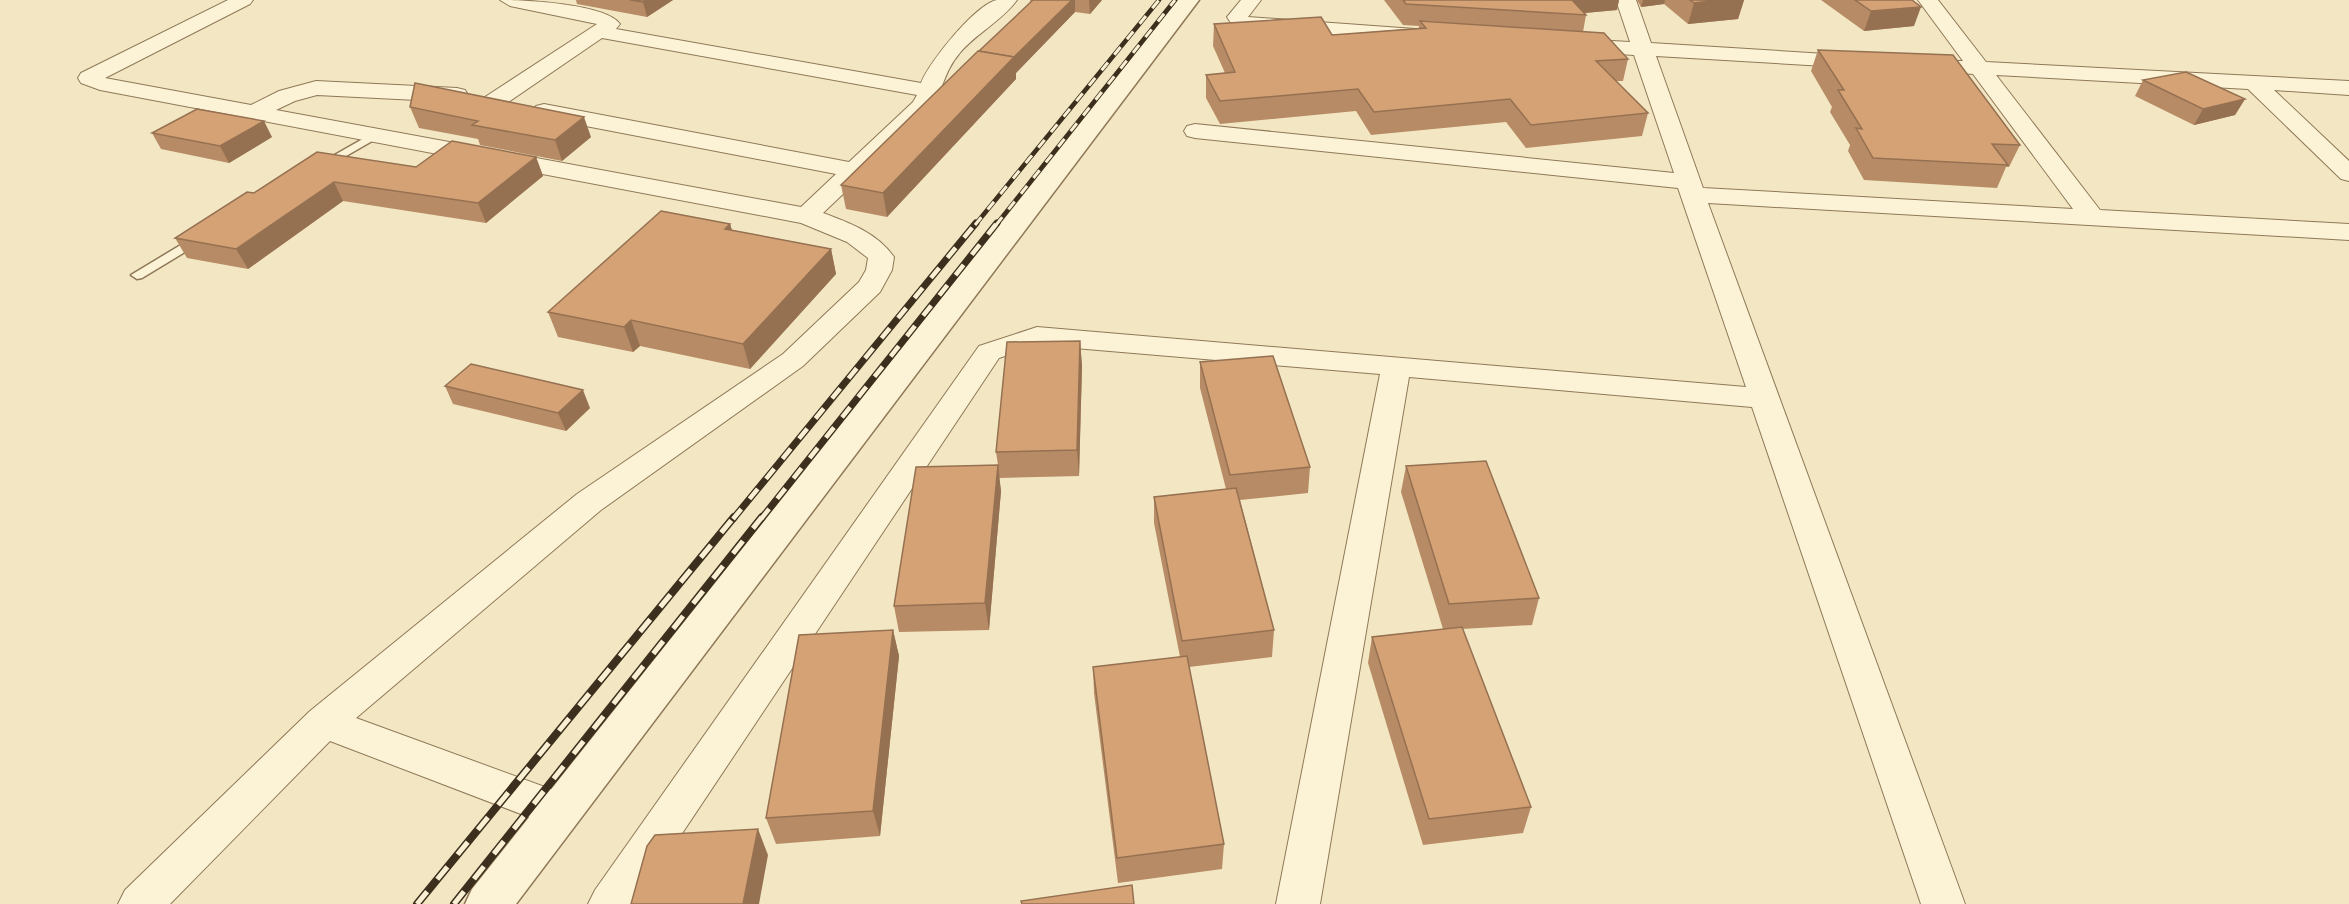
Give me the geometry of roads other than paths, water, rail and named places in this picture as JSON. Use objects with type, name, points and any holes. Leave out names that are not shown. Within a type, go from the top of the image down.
[{"type":"street","points":[[140,904],[324,722],[589,502],[743,397],[792,360],[870,286],[879,270],[881,257],[868,242],[842,228],[806,216],[100,84],[89,78],[243,0]]},
{"type":"street","points":[[493,102],[600,32],[610,22],[510,0]]},
{"type":"street","points":[[806,216],[921,107],[937,70],[948,54],[1007,0]]},
{"type":"street","points":[[488,904],[1189,0]]},
{"type":"street","points":[[1251,0],[1238,17],[1240,22],[1439,36]]},
{"type":"street","points":[[1626,0],[1763,398],[1943,904]]},
{"type":"street","points":[[1928,0],[2092,217]]},
{"type":"street","points":[[600,32],[929,91]]},
{"type":"street","points":[[1558,44],[1875,63]]},
{"type":"street","points":[[1898,64],[2349,88]]},
{"type":"street","points":[[2254,83],[2349,174]]},
{"type":"street","points":[[255,112],[287,96],[316,88],[443,93],[853,170]]},
{"type":"street","points":[[1196,131],[1690,189],[2348,233]]},
{"type":"street","points":[[610,904],[989,352],[1037,336],[1763,398]]},
{"type":"street","points":[[1298,904],[1396,367]]},
{"type":"street","points":[[324,722],[561,811]]},
{"type":"lane","points":[[313,171],[375,135]]},
{"type":"lane","points":[[137,274],[209,232]]},
{"type":"railway","points":[[975,225],[1159,0]]},
{"type":"railway","points":[[996,225],[1175,0]]},
{"type":"railway","points":[[733,519],[976,223]]},
{"type":"railway","points":[[761,519],[997,223]]},
{"type":"railway","points":[[417,904],[734,517]]},
{"type":"railway","points":[[454,904],[762,517]]}]
